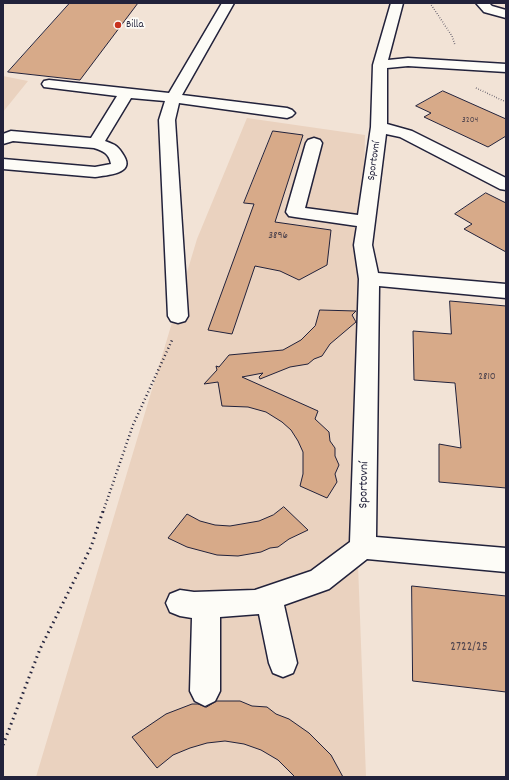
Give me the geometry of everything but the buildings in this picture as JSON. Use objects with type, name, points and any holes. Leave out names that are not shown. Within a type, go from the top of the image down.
[{"type":"street","points":[[178,316],[167,120],[173,98],[228,3]]},
{"type":"street","name":"Sportovní","points":[[363,547],[369,279],[363,245],[379,127],[380,65],[397,3]]},
{"type":"street","points":[[482,3],[488,9],[506,14]]},
{"type":"street","points":[[380,65],[408,62],[506,68]]},
{"type":"street","points":[[49,84],[126,92],[287,113]]},
{"type":"street","points":[[96,143],[126,92]]},
{"type":"street","points":[[379,127],[406,134],[506,185]]},
{"type":"street","points":[[3,139],[11,136],[96,143],[112,149],[119,160],[119,166],[110,170],[95,172],[3,164]]},
{"type":"street","points":[[314,143],[295,212],[366,222]]},
{"type":"street","points":[[369,279],[506,291]]},
{"type":"street","points":[[205,691],[193,604],[256,603],[320,580],[363,547],[506,560]]},
{"type":"street","points":[[269,598],[283,663]]},
{"type":"path","points":[[430,3],[452,36],[462,66]]},
{"type":"path","points":[[470,85],[506,102]]},
{"type":"path","points":[[3,745],[40,649],[91,547],[133,425],[173,337],[178,316]]},
{"type":"shaded area","points":[[3,76],[28,81],[3,112]]},
{"type":"shaded area","points":[[247,118],[365,135],[357,538],[366,777],[36,777],[197,239]]},
{"type":"place","name":"Billa","points":[[118,25]]}]
